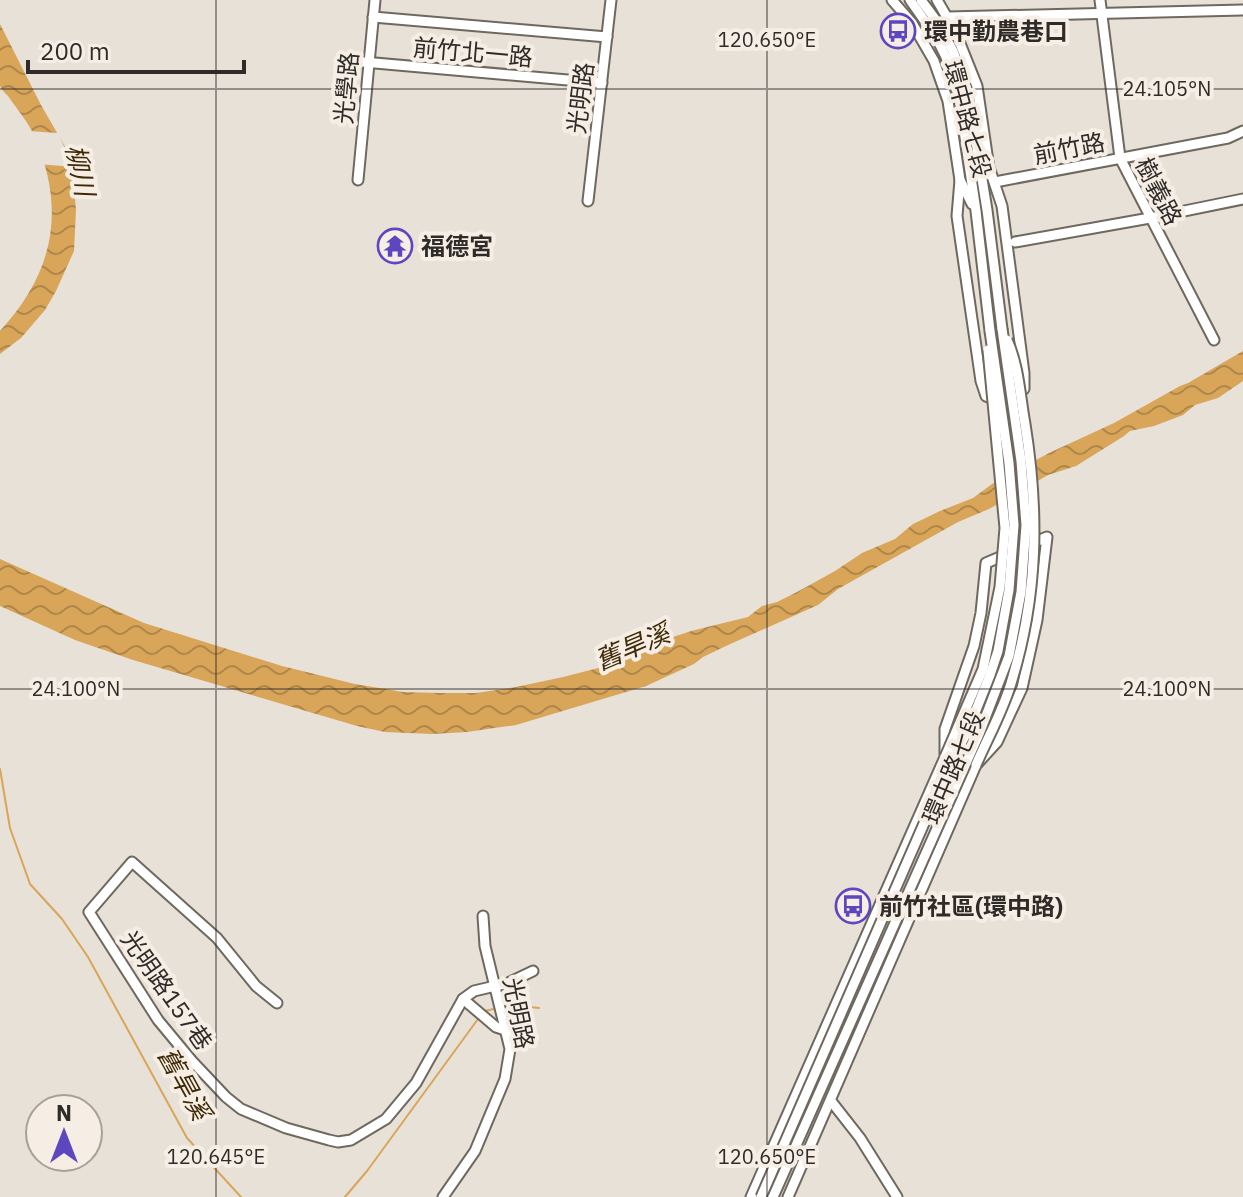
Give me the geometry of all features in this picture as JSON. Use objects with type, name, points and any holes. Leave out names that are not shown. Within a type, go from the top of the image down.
[{"type":"street","name":"光學路","points":[[358,180],[375,0]]},
{"type":"street","name":"光明路","points":[[588,201],[611,0]]},
{"type":"street","name":"環中路七段","points":[[892,0],[912,23],[934,61],[948,101],[960,180],[976,211]]},
{"type":"street","points":[[910,0],[968,92]]},
{"type":"street","points":[[921,0],[946,37],[968,92]]},
{"type":"street","points":[[937,0],[948,17],[968,92]]},
{"type":"street","name":"樹義路","points":[[1100,0],[1120,158],[1214,340]]},
{"type":"street","points":[[948,17],[1243,10]]},
{"type":"street","points":[[373,17],[607,37]]},
{"type":"street","name":"前竹北一路","points":[[341,60],[602,83]]},
{"type":"street","name":"環中路七段","points":[[968,92],[990,170],[987,210]]},
{"type":"street","name":"環中路七段","points":[[773,1197],[979,734],[1009,656],[1021,592],[1026,525],[1021,461],[968,92]]},
{"type":"street","name":"環中路七段","points":[[761,1197],[968,730],[998,651],[1009,590],[1014,525],[1009,463],[977,228],[968,92]]},
{"type":"street","name":"前竹路","points":[[995,182],[1228,138],[1243,131]]},
{"type":"street","points":[[960,180],[957,216],[981,381],[990,399],[1014,396],[1024,389],[1024,373],[1002,206],[990,170]]},
{"type":"street","points":[[1015,242],[1243,199]]},
{"type":"street","name":"環中路七段","points":[[788,1197],[1012,682],[1031,592],[1035,525],[1031,461],[1014,358],[1002,329]]},
{"type":"street","name":"環中路七段","points":[[751,1197],[983,669],[1000,587],[1005,528],[988,363],[990,331]]},
{"type":"street","points":[[945,757],[945,729],[974,646],[986,563],[1047,537],[1037,620],[1022,688],[997,742],[976,765]]},
{"type":"street","name":"光明路157巷","points":[[277,1003],[256,986],[217,938],[132,862],[89,912],[158,1020],[226,1097],[241,1109],[286,1128],[329,1140],[351,1140],[386,1119],[416,1083],[466,1000]]},
{"type":"street","name":"光明路","points":[[443,1197],[475,1151],[505,1079],[510,1049],[485,946],[483,916]]},
{"type":"street","points":[[505,1030],[496,1027],[466,1000],[474,991],[508,983],[533,971]]},
{"type":"street","points":[[831,1101],[860,1138],[897,1197]]},
{"type":"water","name":"柳川","points":[[0,24],[67,150],[75,171],[76,210],[74,251],[56,291],[45,310],[21,338],[0,354],[0,331],[33,286],[43,263],[52,215],[45,164],[35,137],[0,86]]},
{"type":"water","name":"舊旱溪","points":[[1243,351],[1243,381],[1218,398],[1195,405],[1183,415],[1154,426],[1130,431],[1076,466],[1048,475],[989,509],[958,522],[838,589],[818,605],[646,686],[516,725],[432,734],[385,732],[357,726],[133,660],[75,640],[0,606],[0,559],[144,623],[282,666],[403,692],[476,693],[516,687],[610,665],[664,640],[748,617],[762,606],[797,592],[862,553],[895,539],[913,524],[973,498],[992,484],[1114,423]]},
{"type":"pier","points":[[28,131],[58,133],[73,167],[39,164]]},
{"type":"waterway","name":"舊旱溪","points":[[0,769],[10,828],[30,884],[62,919],[88,957],[187,1138],[241,1197]]},
{"type":"waterway","name":"舊旱溪","points":[[504,1007],[539,1008]]},
{"type":"waterway","name":"舊旱溪","points":[[485,1011],[498,1008]]},
{"type":"waterway","name":"舊旱溪","points":[[345,1197],[478,1019]]},
{"type":"place","name":"環中勤農巷口","points":[[898,31]]},
{"type":"place","name":"福德宮","points":[[395,246]]},
{"type":"place","name":"前竹社區(環中路)","points":[[853,906]]}]
